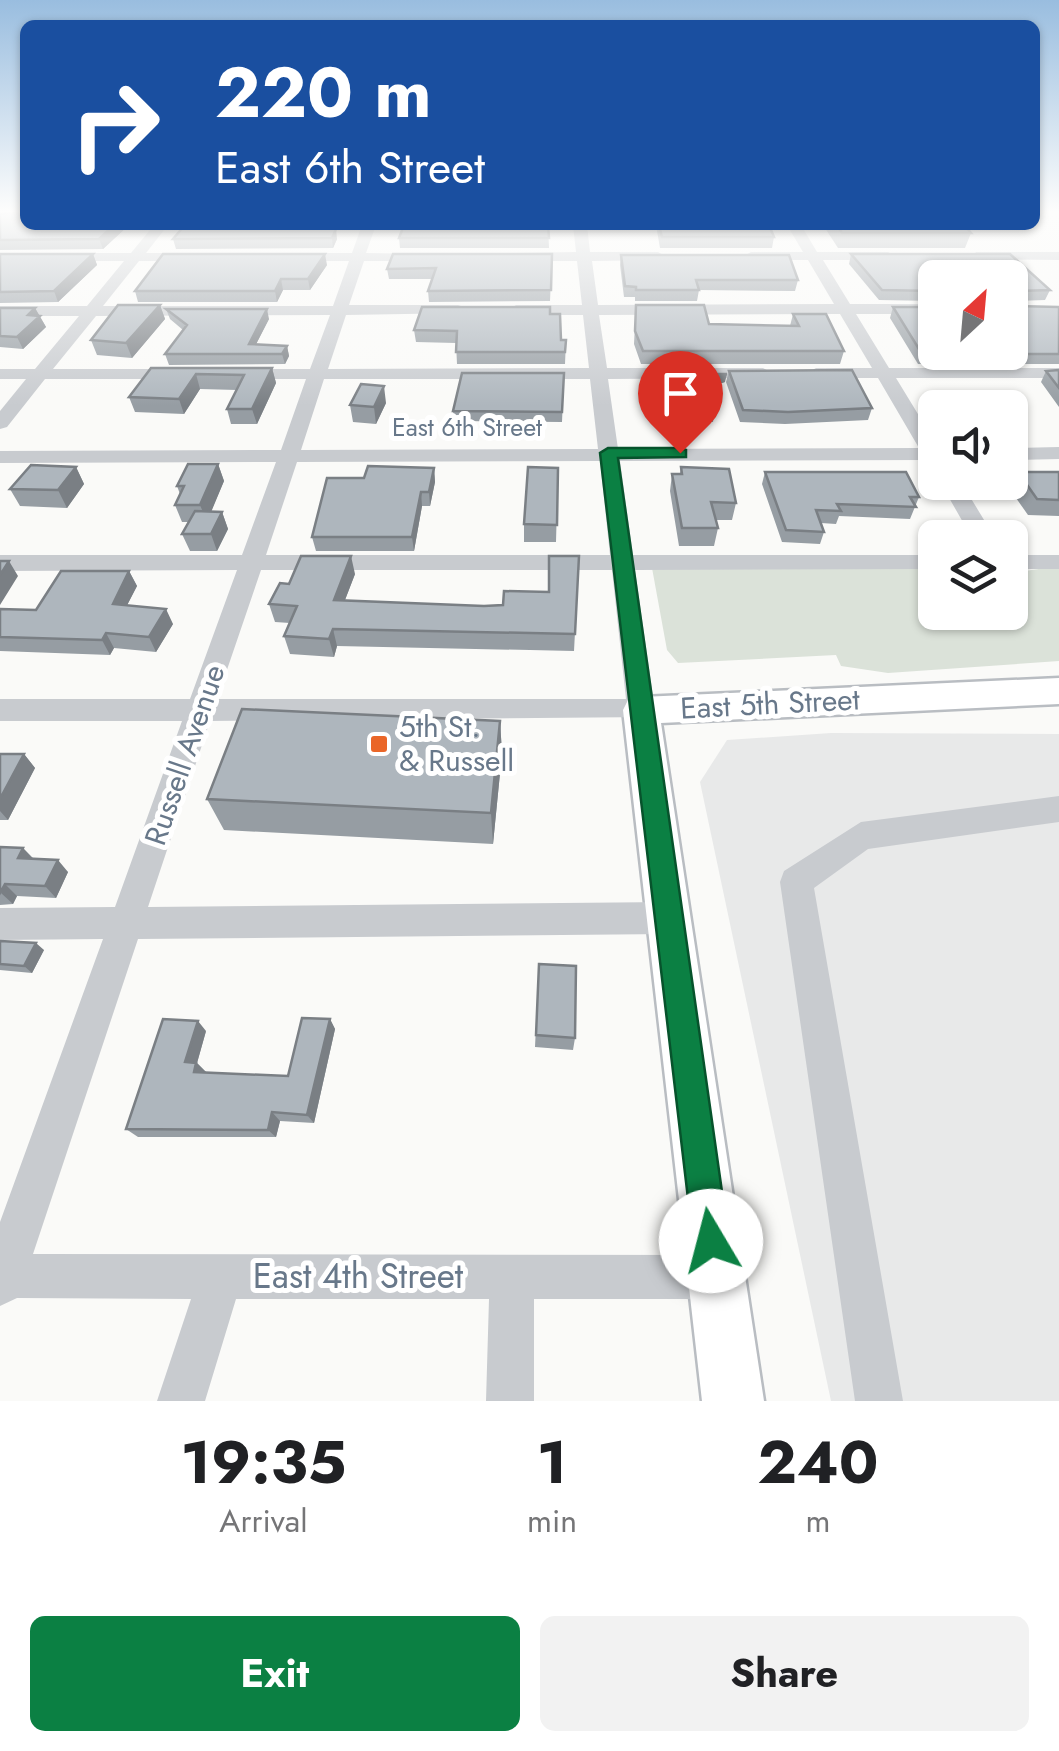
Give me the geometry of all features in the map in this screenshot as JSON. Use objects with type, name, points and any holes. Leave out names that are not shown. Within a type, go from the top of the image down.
[{"type":"main road","name":"East 5th Street","points":[[641,710],[1059,691]]},
{"type":"main road","points":[[641,710],[732,1401]]},
{"type":"street","points":[[0,424],[121,275]]},
{"type":"street","name":"Russell Avenue","points":[[1,1279],[352,275]]},
{"type":"street","points":[[586,275],[641,710]]},
{"type":"street","points":[[825,275],[918,429]]},
{"type":"street","points":[[0,311],[475,310]]},
{"type":"street","points":[[494,310],[918,310]]},
{"type":"street","points":[[219,374],[1059,373]]},
{"type":"street","points":[[0,374],[199,374]]},
{"type":"street","points":[[1028,454],[1059,453]]},
{"type":"street","name":"East 6th Street","points":[[0,457],[918,455]]},
{"type":"street","points":[[0,562],[918,562]]},
{"type":"street","points":[[1028,562],[1059,562]]},
{"type":"street","name":"East 5th Street","points":[[0,710],[641,710]]},
{"type":"street","points":[[880,1401],[796,882],[861,836],[1059,809]]},
{"type":"street","points":[[0,924],[669,918]]},
{"type":"street","points":[[181,1401],[222,1276]]},
{"type":"street","points":[[510,1401],[512,1276]]},
{"type":"street","name":"East 4th Street","points":[[1,1279],[716,1276]]},
{"type":"shaded area","points":[[1059,566],[1059,661],[888,673],[841,666],[836,655],[678,663],[667,650],[652,568],[918,569],[918,630],[1028,630],[1028,571]]},
{"type":"shaded area","points":[[831,733],[1059,734],[1059,1401],[831,1401],[700,782],[727,740]]},
{"type":"building","points":[[0,275],[70,275],[54,291],[0,292]]},
{"type":"building","points":[[147,275],[310,275],[308,279],[281,279],[275,291],[135,291]]},
{"type":"building","points":[[433,275],[551,275],[551,290],[428,291]]},
{"type":"building","points":[[624,275],[796,275],[798,280],[696,280],[699,290],[636,290],[625,286]]},
{"type":"building","points":[[869,275],[918,275],[918,291],[882,290]]},
{"type":"building","points":[[1028,275],[1034,275],[1050,290],[1028,291]]},
{"type":"building","points":[[118,305],[160,305],[126,343],[91,340]]},
{"type":"building","points":[[636,305],[704,305],[709,324],[799,326],[793,314],[826,314],[844,351],[643,351],[635,331]]},
{"type":"building","points":[[1028,306],[1059,307],[1059,354],[1028,354]]},
{"type":"building","points":[[422,307],[550,307],[550,314],[560,314],[565,352],[456,352],[457,331],[414,330]]},
{"type":"building","points":[[893,307],[918,307],[918,348]]},
{"type":"building","points":[[0,308],[35,308],[28,315],[40,316],[17,337],[0,336]]},
{"type":"building","points":[[166,309],[267,309],[249,344],[287,346],[282,354],[165,354],[187,325]]},
{"type":"building","points":[[151,368],[272,368],[252,409],[227,409],[244,375],[196,374],[179,399],[129,397]]},
{"type":"building","points":[[852,370],[872,408],[743,410],[729,371]]},
{"type":"building","points":[[1059,370],[1059,388],[1046,371]]},
{"type":"building","points":[[462,373],[564,373],[562,412],[453,411]]},
{"type":"building","points":[[646,374],[727,374],[707,379],[714,413],[655,413]]},
{"type":"building","points":[[361,384],[384,386],[374,407],[350,405]]},
{"type":"building","points":[[188,464],[218,464],[200,505],[175,505],[184,486],[177,486]]},
{"type":"building","points":[[31,465],[76,467],[58,490],[10,489]]},
{"type":"building","points":[[368,466],[434,468],[429,492],[421,492],[412,537],[312,537],[327,478],[364,478]]},
{"type":"building","points":[[528,467],[558,468],[557,525],[524,524]]},
{"type":"building","points":[[681,467],[729,469],[736,503],[711,502],[718,528],[682,528],[672,474],[682,474]]},
{"type":"building","points":[[765,472],[906,472],[918,495],[910,497],[916,507],[837,504],[841,511],[816,510],[824,532],[786,530]]},
{"type":"building","points":[[1028,472],[1059,472],[1059,500],[1037,499],[1028,486]]},
{"type":"building","points":[[195,511],[222,512],[211,534],[182,534]]},
{"type":"building","points":[[301,556],[351,556],[334,600],[484,606],[503,605],[504,591],[549,592],[549,556],[579,556],[575,634],[333,629],[329,639],[284,636],[297,606],[269,604],[280,583],[289,584]]},
{"type":"building","points":[[0,561],[9,561],[0,575]]},
{"type":"building","points":[[61,571],[129,571],[113,604],[166,609],[149,637],[106,633],[102,640],[0,637],[0,609],[36,610]]},
{"type":"building","points":[[242,709],[500,721],[491,813],[207,799]]},
{"type":"building","points":[[0,754],[24,754],[0,799]]},
{"type":"building","points":[[0,847],[23,848],[18,858],[58,860],[45,886],[5,884],[0,893]]},
{"type":"building","points":[[0,941],[36,943],[24,966],[0,964]]},
{"type":"building","points":[[539,964],[576,966],[575,1038],[536,1035]]},
{"type":"building","points":[[302,1018],[330,1019],[307,1115],[272,1112],[268,1130],[126,1129],[163,1019],[198,1021],[185,1062],[196,1063],[194,1072],[288,1076]]},
{"type":"place","name":"5th St. & Russell","points":[[379,744]]},
{"type":"route","points":[[680,453],[608,453],[711,1241]]}]
